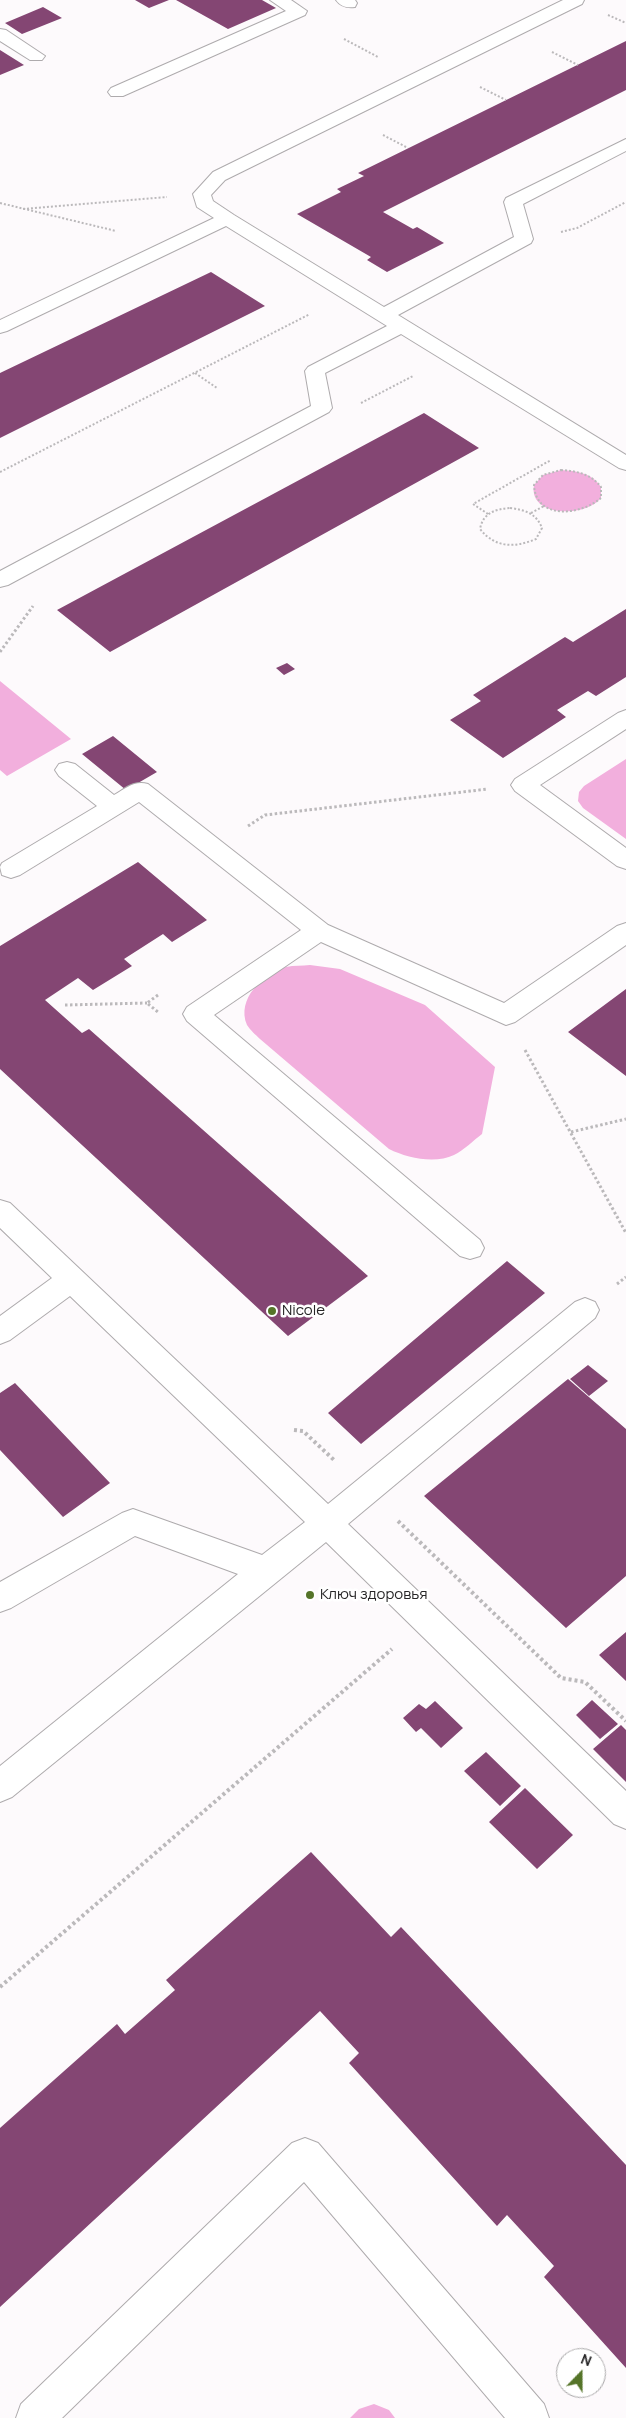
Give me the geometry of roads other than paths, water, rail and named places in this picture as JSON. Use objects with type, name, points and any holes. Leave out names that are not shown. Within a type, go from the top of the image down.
[{"type":"lane","points":[[116,92],[299,11],[278,0]]},
{"type":"lane","points":[[576,0],[219,176],[202,194],[204,203],[227,219],[626,464]]},
{"type":"lane","points":[[0,34],[36,56]]},
{"type":"lane","points":[[0,580],[322,408],[315,371],[392,320],[524,239],[513,202],[626,144]]},
{"type":"lane","points":[[0,327],[227,219]]},
{"type":"lane","points":[[626,718],[523,785],[626,860]]},
{"type":"lane","points":[[67,770],[113,806]]},
{"type":"lane","points":[[4,868],[140,790],[319,931],[506,1015],[626,932]]},
{"type":"lane","points":[[319,931],[196,1014],[470,1248]]},
{"type":"lane","points":[[0,1211],[427,1619],[626,1813]]},
{"type":"lane","points":[[0,1332],[72,1279]]},
{"type":"lane","points":[[0,1786],[266,1570],[327,1523],[585,1310]]},
{"type":"lane","points":[[0,1598],[133,1522],[266,1570]]},
{"type":"lane","points":[[35,2418],[305,2156],[530,2418]]},
{"type":"place","name":"Nicole","points":[[272,1311]]},
{"type":"place","name":"Ключ здоровья","points":[[310,1595]]}]
